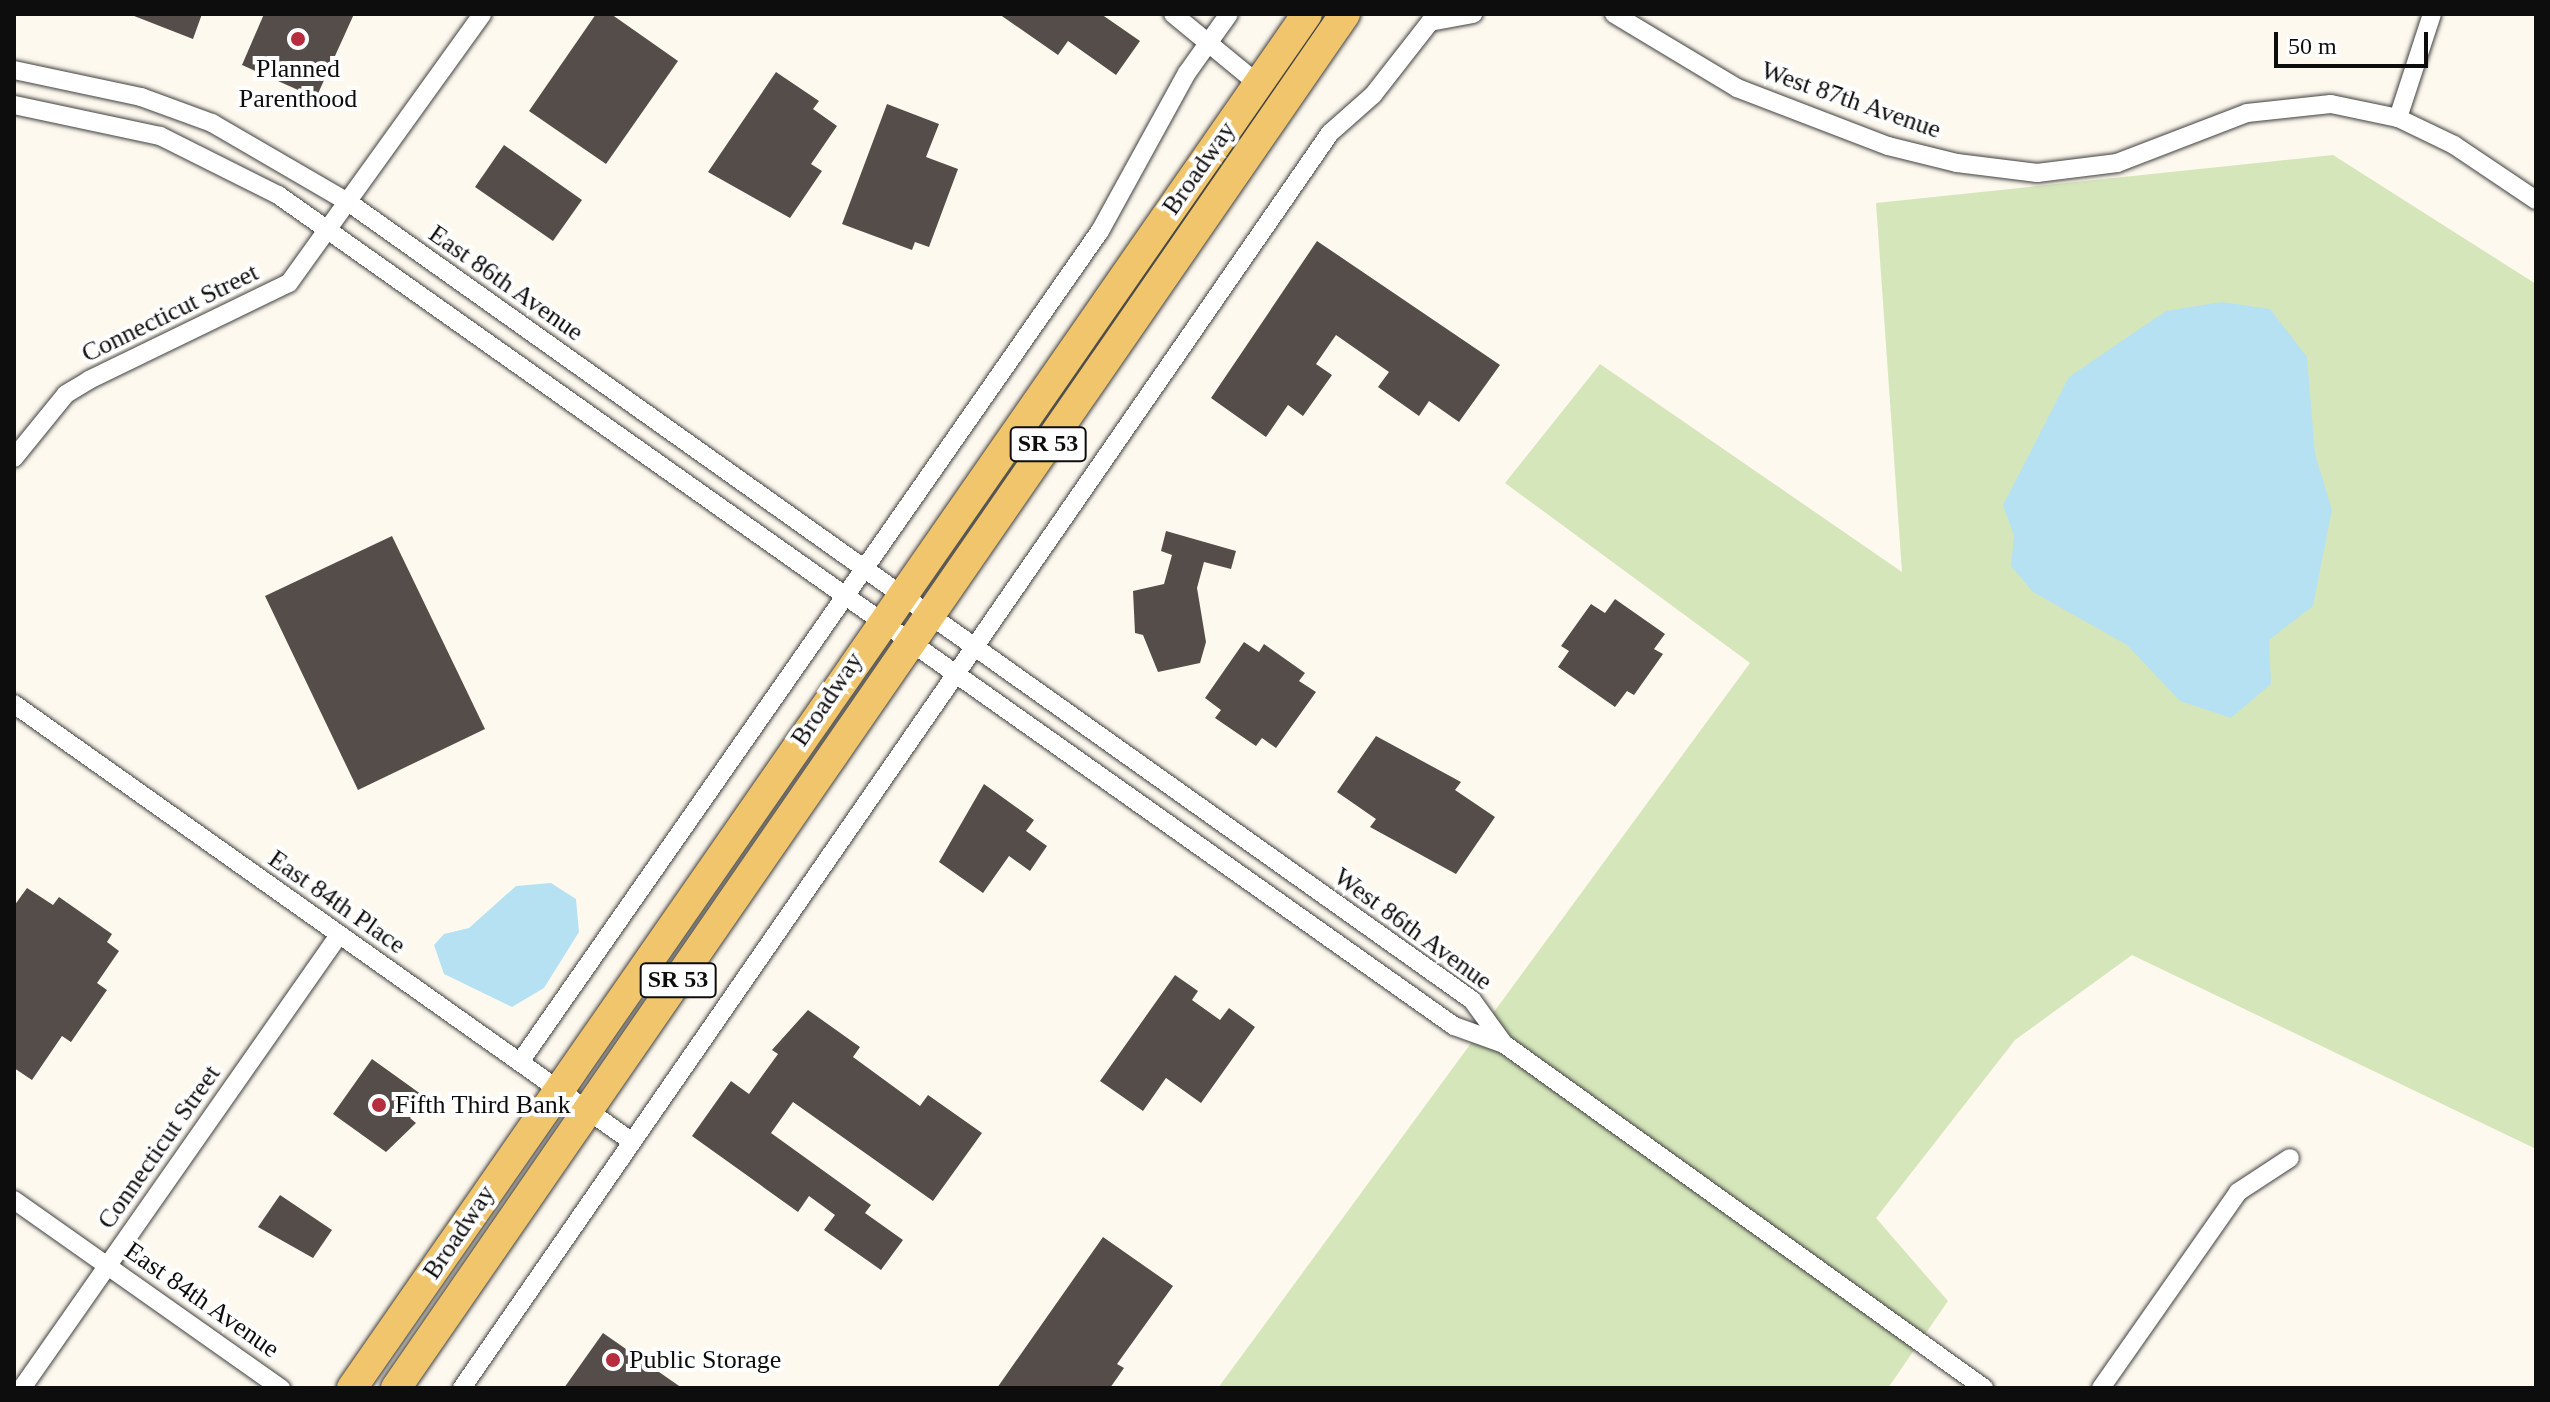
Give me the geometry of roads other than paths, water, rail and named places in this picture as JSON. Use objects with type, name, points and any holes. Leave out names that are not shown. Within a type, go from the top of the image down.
[{"type":"main road","name":"Broadway","points":[[352,1388],[882,618],[1307,14]]},
{"type":"main road","name":"Broadway","points":[[396,1388],[1345,14]]},
{"type":"street","name":"Connecticut Street","points":[[14,458],[66,394],[265,299],[331,232],[482,14]]},
{"type":"street","points":[[1173,14],[1261,79],[1266,113],[1258,140]]},
{"type":"street","points":[[520,1062],[1100,231],[1229,14]]},
{"type":"street","points":[[462,1388],[1330,133],[1373,95],[1430,22],[1473,14]]},
{"type":"street","name":"West 87th Avenue","points":[[1614,14],[1737,88],[1888,146],[1957,163],[2037,173],[2117,163],[2247,113],[2317,106],[2398,118],[2454,145],[2536,200]]},
{"type":"street","points":[[2398,118],[2432,14]]},
{"type":"street","name":"East 86th Avenue","points":[[14,70],[141,97],[212,123],[351,204],[932,613]]},
{"type":"street","points":[[14,105],[160,136],[266,188],[912,641]]},
{"type":"street","name":"West 86th Avenue","points":[[932,613],[1472,1000],[1504,1044]]},
{"type":"street","name":"West 86th Avenue","points":[[912,641],[1454,1026],[1504,1044]]},
{"type":"street","name":"East 84th Place","points":[[14,704],[631,1141]]},
{"type":"street","name":"Connecticut Street","points":[[22,1388],[339,935]]},
{"type":"street","points":[[1504,1044],[1984,1388]]},
{"type":"street","points":[[2101,1388],[2238,1192],[2290,1158]]},
{"type":"street","name":"East 84th Avenue","points":[[14,1200],[281,1388]]},
{"type":"water","points":[[2222,302],[2270,309],[2307,357],[2315,454],[2332,510],[2313,606],[2269,640],[2271,684],[2231,718],[2180,701],[2127,645],[2033,592],[2011,566],[2014,536],[2003,505],[2069,377],[2166,311]]},
{"type":"water","points":[[551,883],[576,899],[579,932],[544,988],[512,1007],[444,974],[434,945],[444,934],[469,928],[516,886]]},
{"type":"place","name":"Planned Parenthood","points":[[298,39]]},
{"type":"place","name":"Fifth Third Bank","points":[[379,1105]]},
{"type":"place","name":"Public Storage","points":[[613,1360]]}]
